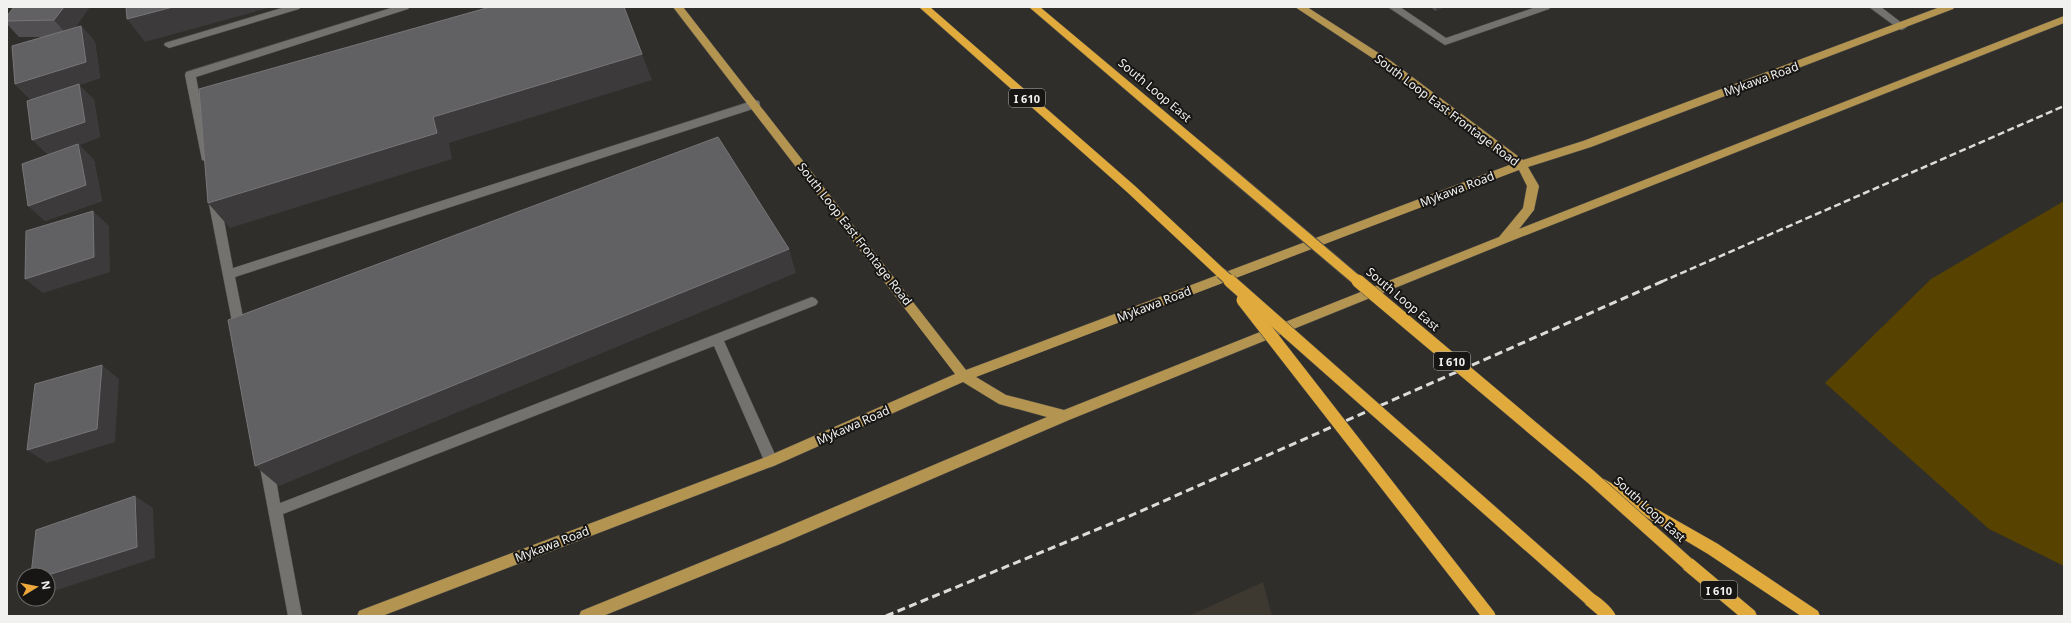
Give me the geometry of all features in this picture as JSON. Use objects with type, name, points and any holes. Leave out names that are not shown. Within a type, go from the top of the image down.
[{"type":"highway","name":"I 610","points":[[924,7],[1131,189],[1221,273],[1609,616]]},
{"type":"highway","name":"South Loop East","points":[[1034,7],[1591,477],[1688,564],[1750,616]]},
{"type":"highway","points":[[1221,273],[1489,616]]},
{"type":"highway","points":[[1591,477],[1713,549],[1813,616]]},
{"type":"main road","name":"South Loop East Frontage Road","points":[[678,7],[755,104],[964,376],[1003,400],[1064,416]]},
{"type":"main road","name":"South Loop East Frontage Road","points":[[1300,7],[1387,63],[1521,165],[1533,186],[1528,210],[1502,240]]},
{"type":"main road","name":"Mykawa Road","points":[[364,616],[771,461],[964,376],[1521,165],[1587,144],[1902,27],[1950,7]]},
{"type":"main road","points":[[586,616],[786,534],[1064,416],[1502,240],[2064,19]]},
{"type":"lane","points":[[169,45],[296,7]]},
{"type":"lane","points":[[208,167],[190,75],[405,7]]},
{"type":"lane","points":[[1393,7],[1445,42],[1546,7]]},
{"type":"lane","points":[[1874,7],[1902,27]]},
{"type":"lane","points":[[229,274],[755,104]]},
{"type":"lane","points":[[213,190],[242,343]]},
{"type":"lane","points":[[275,511],[812,302]]},
{"type":"lane","points":[[717,339],[771,461]]},
{"type":"lane","points":[[263,450],[295,616]]},
{"type":"shaded area","points":[[2064,201],[2064,566],[1989,529],[1825,383],[1931,279]]},
{"type":"shaded area","points":[[1263,582],[1272,616],[1189,616]]},
{"type":"building","points":[[14,7],[64,7],[54,20],[7,21],[7,16]]},
{"type":"building","points":[[126,7],[173,7],[127,19]]},
{"type":"building","points":[[490,7],[624,7],[642,54],[433,117],[437,133],[208,203],[199,89]]},
{"type":"building","points":[[81,26],[86,62],[15,84],[12,46]]},
{"type":"building","points":[[79,84],[85,122],[32,140],[27,101]]},
{"type":"building","points":[[718,137],[789,249],[255,466],[228,320]]},
{"type":"building","points":[[78,144],[86,185],[28,206],[22,164]]},
{"type":"building","points":[[93,211],[94,257],[25,279],[26,231]]},
{"type":"building","points":[[102,365],[97,429],[27,450],[35,384]]},
{"type":"building","points":[[135,496],[137,547],[56,572],[56,567],[32,567],[36,530]]},
{"type":"railway","points":[[1661,282],[2064,106]]},
{"type":"railway","points":[[886,616],[1132,515],[1663,281]]}]
